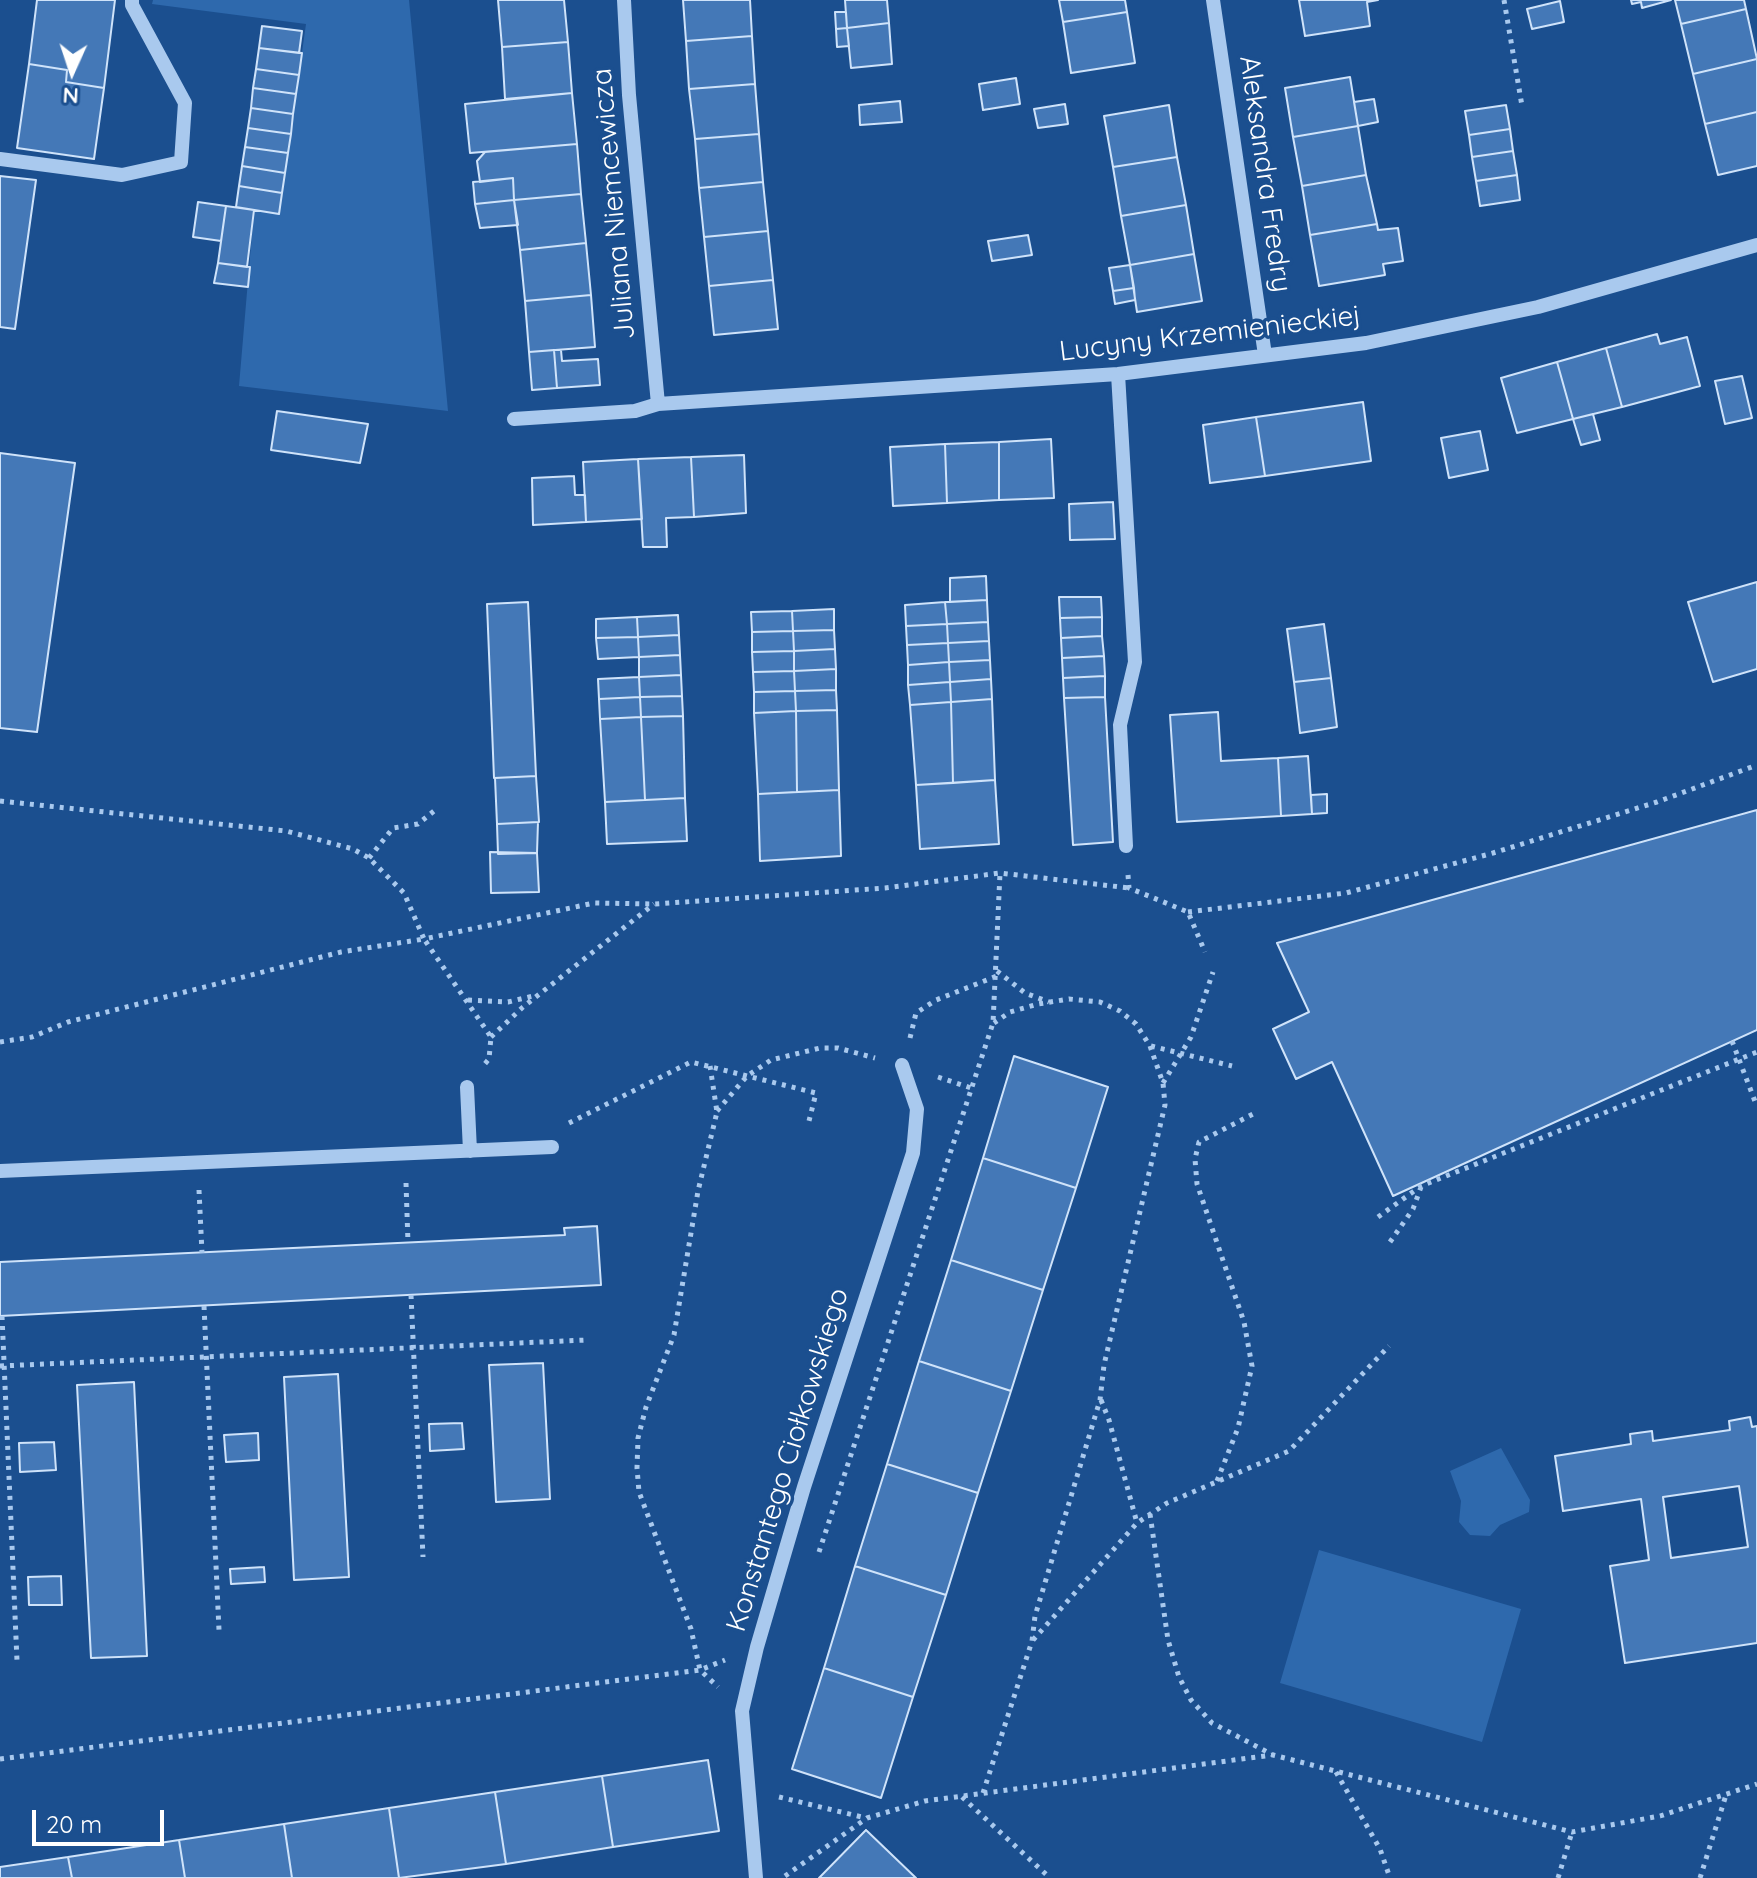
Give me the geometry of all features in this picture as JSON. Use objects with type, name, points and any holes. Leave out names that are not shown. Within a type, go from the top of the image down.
[{"type":"street","points":[[0,159],[122,175],[181,162],[185,103],[132,0]]},
{"type":"street","name":"Juliana Niemcewicza","points":[[624,0],[629,95],[658,404]]},
{"type":"street","name":"Aleksandra Fredry","points":[[1213,0],[1265,355]]},
{"type":"street","name":"Lucyny Krzemienieckiej","points":[[514,419],[635,411],[658,404],[1118,374],[1366,343],[1454,327],[1568,299],[1757,245]]},
{"type":"street","points":[[1118,374],[1135,662],[1120,725],[1126,846]]},
{"type":"street","name":"Konstantego Ciołkowskiego","points":[[756,1878],[742,1711],[757,1647],[804,1487],[913,1153],[917,1109],[902,1065]]},
{"type":"street","points":[[467,1087],[470,1151]]},
{"type":"street","points":[[0,1171],[552,1147]]},
{"type":"path","points":[[1504,0],[1522,106]]},
{"type":"path","points":[[0,1042],[32,1037],[68,1022],[341,952],[424,939],[594,903],[655,904],[885,888],[1000,873],[1129,888],[1188,912],[1346,893],[1657,802],[1757,765]]},
{"type":"path","points":[[0,801],[286,831],[353,849],[369,858],[404,893],[424,939],[491,1037],[655,904]]},
{"type":"path","points":[[369,858],[393,828],[418,824],[434,811]]},
{"type":"path","points":[[1126,846],[1129,888]]},
{"type":"path","points":[[816,1563],[993,1023],[1000,873]]},
{"type":"path","points":[[1188,912],[1205,952]]},
{"type":"path","points":[[1163,1083],[1196,1025],[1213,972]]},
{"type":"path","points":[[997,973],[1025,993],[1050,1002]]},
{"type":"path","points":[[916,1013],[936,1000],[997,973]]},
{"type":"path","points":[[466,999],[508,1002],[541,994]]},
{"type":"path","points":[[983,1793],[1032,1641],[1035,1616],[1100,1400],[1104,1365],[1165,1105],[1163,1083],[1150,1046],[1136,1024],[1120,1011],[1100,1002],[1050,1002],[1010,1012],[993,1023]]},
{"type":"path","points":[[1732,1041],[1756,1104]]},
{"type":"path","points":[[1150,1046],[1232,1066]]},
{"type":"path","points":[[717,1112],[747,1076],[771,1060],[820,1048],[838,1048],[902,1065]]},
{"type":"path","points":[[1378,1217],[1421,1186],[1757,1052]]},
{"type":"path","points":[[552,1147],[553,1132],[685,1063],[710,1066],[816,1093],[808,1125]]},
{"type":"path","points":[[0,1759],[700,1670],[691,1629],[639,1492],[637,1453],[646,1407],[674,1335],[698,1191],[717,1112],[710,1066]]},
{"type":"path","points":[[1217,1482],[1238,1428],[1252,1366],[1244,1322],[1197,1184],[1195,1159],[1199,1142],[1255,1113]]},
{"type":"path","points":[[404,1154],[408,1243]]},
{"type":"path","points":[[198,1162],[202,1253]]},
{"type":"path","points":[[1390,1242],[1413,1209],[1421,1186]]},
{"type":"path","points":[[411,1295],[423,1557]]},
{"type":"path","points":[[204,1306],[219,1630]]},
{"type":"path","points":[[2,1316],[17,1661]]},
{"type":"path","points":[[2,1366],[587,1340]]},
{"type":"path","points":[[1032,1641],[1137,1523],[1167,1503],[1289,1451],[1389,1346]]},
{"type":"path","points":[[1100,1400],[1109,1420],[1137,1523]]},
{"type":"path","points":[[1150,1514],[1168,1640],[1179,1677],[1191,1700],[1212,1723],[1273,1755],[1572,1832],[1660,1816],[1757,1784]]},
{"type":"path","points":[[784,1876],[867,1818],[925,1801],[1273,1755]]},
{"type":"path","points":[[1336,1772],[1380,1849],[1390,1878]]},
{"type":"path","points":[[1700,1878],[1727,1794]]},
{"type":"path","points":[[770,1795],[867,1818]]},
{"type":"path","points":[[961,1796],[1050,1878]]},
{"type":"path","points":[[1558,1878],[1572,1832]]},
{"type":"shaded area","points":[[153,0],[409,0],[448,411],[239,386],[254,210],[279,213],[306,24],[152,4]]},
{"type":"shaded area","points":[[1501,1448],[1530,1500],[1529,1512],[1500,1525],[1490,1536],[1470,1535],[1459,1522],[1461,1501],[1450,1471]]},
{"type":"shaded area","points":[[1319,1550],[1521,1609],[1482,1742],[1280,1683]]},
{"type":"building","points":[[37,0],[115,0],[104,88],[66,82],[67,70],[29,64]]},
{"type":"building","points":[[498,0],[564,0],[568,42],[502,47]]},
{"type":"building","points":[[683,0],[750,0],[752,36],[686,41]]},
{"type":"building","points":[[845,0],[887,0],[889,23],[847,28]]},
{"type":"building","points":[[1059,0],[1125,0],[1127,12],[1063,22]]},
{"type":"building","points":[[1299,0],[1378,0],[1367,2],[1370,26],[1305,36]]},
{"type":"building","points":[[1631,0],[1671,0],[1642,8],[1641,2],[1632,4]]},
{"type":"building","points":[[1675,0],[1744,0],[1746,9],[1681,24]]},
{"type":"building","points":[[1560,1],[1564,22],[1532,29],[1527,9]]},
{"type":"building","points":[[1746,9],[1757,59],[1693,74],[1681,24]]},
{"type":"building","points":[[835,12],[846,12],[847,28],[836,29]]},
{"type":"building","points":[[1127,12],[1135,63],[1071,73],[1063,22]]},
{"type":"building","points":[[889,23],[892,64],[851,68],[847,28]]},
{"type":"building","points":[[262,26],[302,31],[299,53],[259,48]]},
{"type":"building","points":[[847,28],[849,46],[837,47],[836,29]]},
{"type":"building","points":[[752,36],[755,84],[689,89],[686,41]]},
{"type":"building","points":[[568,42],[572,93],[505,99],[502,47]]},
{"type":"building","points":[[259,48],[302,53],[299,75],[256,69]]},
{"type":"building","points":[[1757,59],[1757,112],[1705,124],[1693,74]]},
{"type":"building","points":[[29,64],[67,70],[66,82],[104,88],[94,159],[17,148]]},
{"type":"building","points":[[256,69],[299,75],[296,94],[253,88]]},
{"type":"building","points":[[1350,77],[1358,126],[1293,137],[1285,88]]},
{"type":"building","points":[[1016,78],[1020,104],[983,110],[979,84]]},
{"type":"building","points":[[755,84],[759,134],[695,139],[689,89]]},
{"type":"building","points":[[253,88],[296,94],[293,114],[251,108]]},
{"type":"building","points":[[572,93],[577,144],[470,153],[465,104]]},
{"type":"building","points":[[1374,99],[1378,122],[1358,126],[1354,102]]},
{"type":"building","points":[[900,101],[902,122],[860,125],[859,105]]},
{"type":"building","points":[[1065,104],[1068,124],[1038,128],[1034,109]]},
{"type":"building","points":[[1169,105],[1177,157],[1113,167],[1104,116]]},
{"type":"building","points":[[1506,105],[1510,129],[1469,135],[1465,111]]},
{"type":"building","points":[[251,108],[293,114],[291,134],[248,128]]},
{"type":"building","points":[[1757,112],[1757,166],[1718,175],[1705,124]]},
{"type":"building","points":[[1358,126],[1366,175],[1302,186],[1293,137]]},
{"type":"building","points":[[248,128],[291,134],[288,153],[245,147]]},
{"type":"building","points":[[1510,129],[1513,151],[1472,157],[1469,135]]},
{"type":"building","points":[[759,134],[763,182],[699,188],[695,139]]},
{"type":"building","points":[[577,144],[581,194],[514,200],[513,178],[480,182],[477,161],[485,152]]},
{"type":"building","points":[[245,147],[288,153],[285,173],[242,166]]},
{"type":"building","points":[[1513,151],[1517,175],[1476,181],[1472,157]]},
{"type":"building","points":[[1177,157],[1186,205],[1121,216],[1113,167]]},
{"type":"building","points":[[242,166],[285,173],[282,193],[239,186]]},
{"type":"building","points":[[1366,175],[1377,224],[1310,235],[1302,186]]},
{"type":"building","points":[[1517,175],[1520,200],[1480,206],[1476,181]]},
{"type":"building","points":[[0,176],[36,180],[15,329],[0,327]]},
{"type":"building","points":[[513,178],[514,200],[475,204],[473,182]]},
{"type":"building","points":[[763,182],[768,231],[704,237],[699,188]]},
{"type":"building","points":[[239,186],[282,193],[279,214],[236,207]]},
{"type":"building","points":[[581,194],[586,243],[520,250],[514,200]]},
{"type":"building","points":[[514,200],[518,225],[480,228],[475,204]]},
{"type":"building","points":[[198,202],[226,206],[221,241],[193,237]]},
{"type":"building","points":[[1186,205],[1194,254],[1130,265],[1121,216]]},
{"type":"building","points":[[226,206],[254,210],[247,267],[218,263]]},
{"type":"building","points":[[1377,224],[1378,230],[1398,228],[1403,261],[1383,264],[1385,275],[1319,286],[1310,235]]},
{"type":"building","points":[[768,231],[773,280],[709,286],[704,237]]},
{"type":"building","points":[[1028,235],[1032,255],[992,261],[988,241]]},
{"type":"building","points":[[586,243],[591,295],[525,301],[520,250]]},
{"type":"building","points":[[1194,254],[1202,301],[1137,312],[1130,265]]},
{"type":"building","points":[[218,263],[250,267],[248,287],[214,283]]},
{"type":"building","points":[[1130,265],[1134,288],[1113,291],[1109,268]]},
{"type":"building","points":[[773,280],[778,329],[714,335],[709,286]]},
{"type":"building","points":[[1134,288],[1135,300],[1115,304],[1113,291]]},
{"type":"building","points":[[591,295],[595,347],[529,352],[525,301]]},
{"type":"building","points":[[1657,334],[1660,344],[1687,337],[1700,386],[1622,407],[1606,348]]},
{"type":"building","points":[[1606,348],[1622,407],[1573,419],[1557,362]]},
{"type":"building","points":[[554,350],[561,350],[562,361],[598,359],[600,385],[557,388]]},
{"type":"building","points":[[554,350],[557,388],[532,390],[529,352]]},
{"type":"building","points":[[1557,362],[1573,419],[1517,433],[1501,378]]},
{"type":"building","points":[[1742,376],[1752,418],[1725,424],[1715,381]]},
{"type":"building","points":[[1363,402],[1371,461],[1265,476],[1256,417]]},
{"type":"building","points":[[277,411],[368,424],[360,463],[271,450]]},
{"type":"building","points":[[1593,414],[1600,440],[1581,445],[1573,419]]},
{"type":"building","points":[[1256,417],[1265,476],[1210,483],[1203,425]]},
{"type":"building","points":[[1480,431],[1488,470],[1449,478],[1441,438]]},
{"type":"building","points":[[1051,439],[1054,498],[999,500],[999,442]]},
{"type":"building","points":[[999,442],[999,500],[947,503],[945,444]]},
{"type":"building","points":[[945,444],[947,503],[893,506],[890,447]]},
{"type":"building","points":[[0,453],[75,463],[37,732],[0,728]]},
{"type":"building","points":[[744,455],[746,513],[694,517],[691,457]]},
{"type":"building","points":[[691,457],[694,517],[666,518],[667,547],[643,547],[638,459]]},
{"type":"building","points":[[638,459],[642,519],[586,522],[583,462]]},
{"type":"building","points":[[574,476],[575,495],[585,495],[586,522],[533,525],[532,478]]},
{"type":"building","points":[[1113,502],[1115,539],[1070,540],[1069,504]]},
{"type":"building","points":[[986,576],[987,600],[950,602],[950,578]]},
{"type":"building","points":[[1757,582],[1757,669],[1713,682],[1688,602]]},
{"type":"building","points":[[1059,597],[1101,597],[1102,617],[1060,618]]},
{"type":"building","points":[[987,600],[988,622],[947,624],[945,602]]},
{"type":"building","points":[[528,602],[536,776],[494,778],[487,604]]},
{"type":"building","points":[[945,602],[947,624],[906,626],[905,605]]},
{"type":"building","points":[[834,609],[834,630],[793,631],[792,611]]},
{"type":"building","points":[[792,611],[793,631],[752,632],[751,612]]},
{"type":"building","points":[[678,615],[679,635],[638,637],[637,617]]},
{"type":"building","points":[[637,617],[638,637],[596,638],[596,619]]},
{"type":"building","points":[[1102,617],[1102,636],[1061,638],[1060,618]]},
{"type":"building","points":[[988,622],[989,641],[948,643],[947,624]]},
{"type":"building","points":[[947,624],[948,643],[907,645],[906,626]]},
{"type":"building","points":[[1324,624],[1331,678],[1294,682],[1287,629]]},
{"type":"building","points":[[834,630],[835,649],[794,651],[793,631]]},
{"type":"building","points":[[793,631],[794,651],[752,652],[752,632]]},
{"type":"building","points":[[679,635],[680,655],[639,657],[638,637]]},
{"type":"building","points":[[1102,636],[1104,656],[1062,658],[1061,638]]},
{"type":"building","points":[[638,637],[639,657],[598,659],[596,638]]},
{"type":"building","points":[[989,641],[990,660],[949,662],[948,643]]},
{"type":"building","points":[[948,643],[949,662],[908,665],[907,645]]},
{"type":"building","points":[[835,649],[836,669],[794,671],[794,651]]},
{"type":"building","points":[[794,651],[794,671],[753,672],[752,652]]},
{"type":"building","points":[[680,655],[681,675],[639,677],[639,657]]},
{"type":"building","points":[[1104,656],[1105,676],[1063,678],[1062,658]]},
{"type":"building","points":[[990,660],[991,679],[950,682],[949,662]]},
{"type":"building","points":[[949,662],[950,682],[908,685],[908,665]]},
{"type":"building","points":[[836,669],[836,690],[795,691],[794,671]]},
{"type":"building","points":[[794,671],[795,691],[754,692],[753,672]]},
{"type":"building","points":[[681,675],[682,696],[640,697],[639,677]]},
{"type":"building","points":[[1105,676],[1105,697],[1064,698],[1063,678]]},
{"type":"building","points":[[639,677],[640,697],[599,699],[598,679]]},
{"type":"building","points":[[1331,678],[1337,727],[1300,733],[1294,682]]},
{"type":"building","points":[[991,679],[992,699],[951,702],[950,682]]},
{"type":"building","points":[[950,682],[951,702],[910,705],[908,685]]},
{"type":"building","points":[[836,690],[837,710],[796,711],[795,691]]},
{"type":"building","points":[[795,691],[796,711],[754,713],[754,692]]},
{"type":"building","points":[[682,696],[683,716],[641,717],[640,697]]},
{"type":"building","points":[[640,697],[641,717],[600,719],[599,699]]},
{"type":"building","points":[[1105,697],[1113,842],[1073,845],[1064,698]]},
{"type":"building","points":[[992,699],[995,780],[953,783],[951,702]]},
{"type":"building","points":[[951,702],[953,783],[916,785],[910,705]]},
{"type":"building","points":[[837,710],[839,790],[797,792],[796,711]]},
{"type":"building","points":[[796,711],[797,792],[758,794],[754,713]]},
{"type":"building","points":[[1218,712],[1221,761],[1278,758],[1281,816],[1177,822],[1170,715]]},
{"type":"building","points":[[683,716],[685,798],[645,800],[641,717]]},
{"type":"building","points":[[641,717],[645,800],[605,802],[600,719]]},
{"type":"building","points":[[1308,756],[1312,814],[1281,816],[1278,758]]},
{"type":"building","points":[[536,776],[539,822],[497,824],[495,778]]},
{"type":"building","points":[[995,780],[999,844],[920,849],[916,785]]},
{"type":"building","points":[[839,790],[841,856],[760,861],[758,794]]},
{"type":"building","points":[[1327,794],[1327,813],[1312,814],[1311,795]]},
{"type":"building","points":[[685,798],[687,841],[607,844],[605,802]]},
{"type":"building","points":[[1757,810],[1757,1030],[1393,1196],[1332,1062],[1296,1079],[1273,1029],[1309,1012],[1277,943]]},
{"type":"building","points":[[538,822],[537,853],[498,854],[497,824]]},
{"type":"building","points":[[490,852],[537,853],[539,892],[491,893]]},
{"type":"building","points":[[1014,1056],[1108,1087],[1076,1188],[983,1158]]},
{"type":"building","points":[[983,1158],[1076,1188],[1043,1290],[951,1260]]},
{"type":"building","points":[[597,1226],[601,1285],[0,1316],[0,1262],[565,1235],[564,1228]]},
{"type":"building","points":[[951,1260],[1043,1290],[1011,1391],[919,1361]]},
{"type":"building","points":[[919,1361],[1011,1391],[978,1493],[887,1464]]},
{"type":"building","points":[[543,1363],[550,1499],[496,1502],[489,1365]]},
{"type":"building","points":[[338,1374],[349,1577],[294,1580],[284,1377]]},
{"type":"building","points":[[134,1382],[147,1656],[91,1658],[77,1385]]},
{"type":"building","points":[[1750,1417],[1752,1427],[1757,1426],[1757,1643],[1625,1663],[1610,1566],[1649,1560],[1641,1499],[1563,1511],[1555,1456],[1631,1444],[1630,1434],[1652,1431],[1653,1441],[1730,1430],[1729,1421]],"holes":[[[1739,1486],[1748,1547],[1671,1558],[1663,1497]]]},
{"type":"building","points":[[462,1423],[464,1449],[430,1451],[429,1424]]},
{"type":"building","points":[[258,1433],[259,1460],[226,1462],[224,1435]]},
{"type":"building","points":[[54,1442],[56,1470],[20,1472],[19,1443]]},
{"type":"building","points":[[887,1464],[978,1493],[946,1595],[855,1566]]},
{"type":"building","points":[[855,1566],[946,1595],[913,1697],[824,1668]]},
{"type":"building","points":[[264,1567],[265,1582],[231,1584],[230,1569]]},
{"type":"building","points":[[61,1576],[62,1605],[29,1605],[28,1577]]},
{"type":"building","points":[[824,1668],[913,1697],[881,1798],[792,1769]]},
{"type":"building","points":[[708,1760],[719,1831],[613,1847],[602,1776]]},
{"type":"building","points":[[602,1776],[613,1847],[506,1864],[495,1792]]},
{"type":"building","points":[[495,1792],[506,1864],[399,1878],[389,1808]]},
{"type":"building","points":[[389,1808],[399,1878],[292,1878],[284,1824]]},
{"type":"building","points":[[284,1824],[292,1878],[185,1878],[179,1840]]},
{"type":"building","points":[[866,1830],[916,1878],[819,1878]]},
{"type":"building","points":[[179,1840],[185,1878],[72,1878],[68,1857]]},
{"type":"building","points":[[68,1857],[72,1878],[0,1878],[0,1867]]}]
